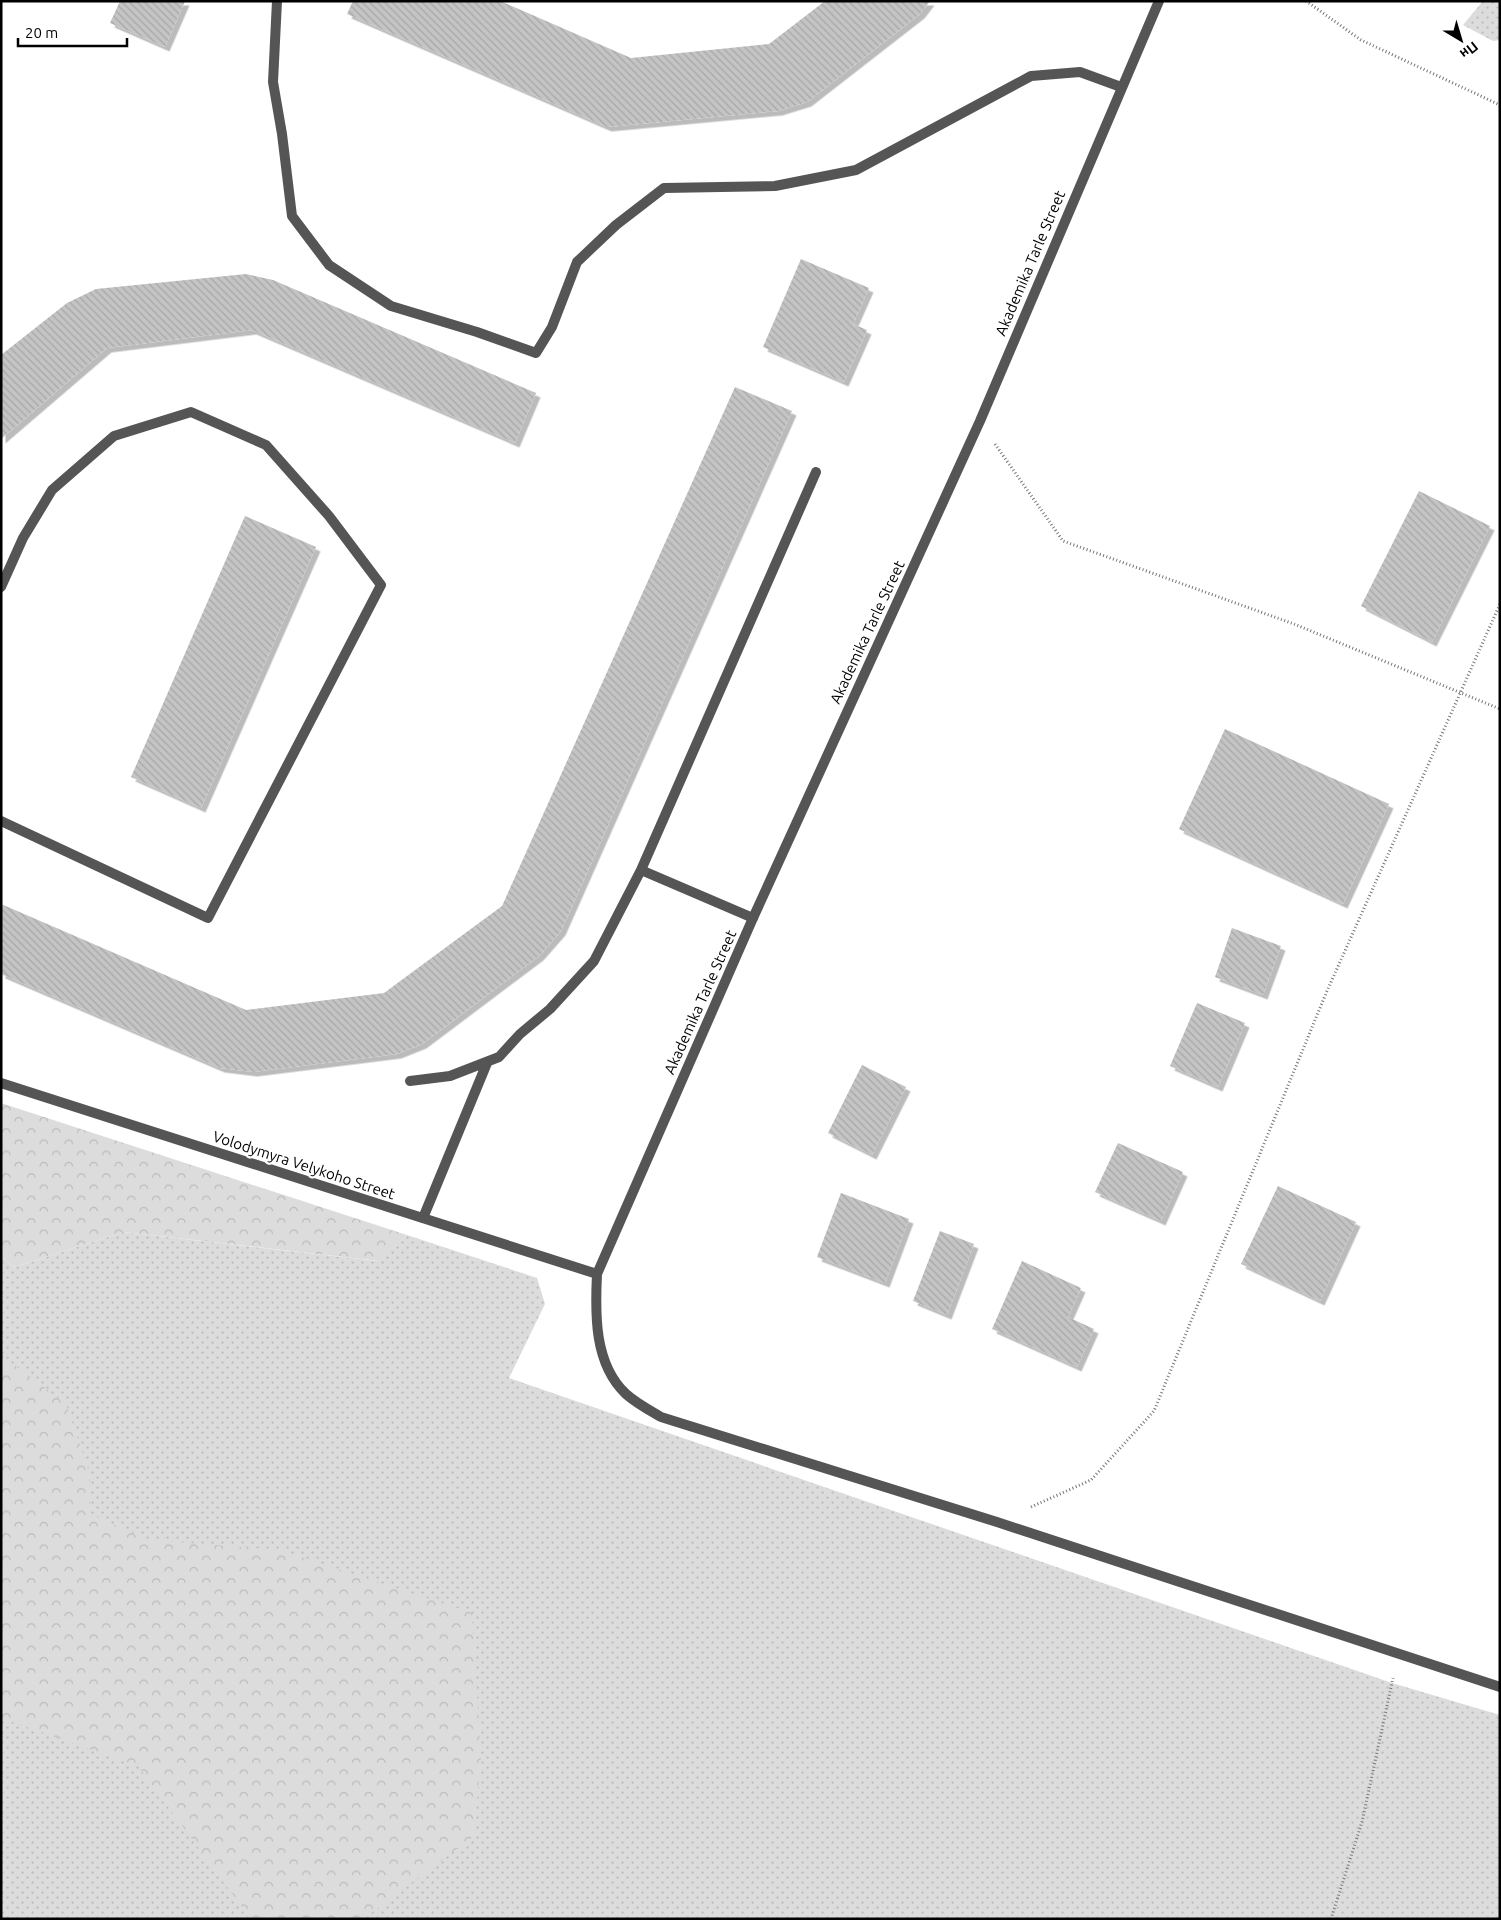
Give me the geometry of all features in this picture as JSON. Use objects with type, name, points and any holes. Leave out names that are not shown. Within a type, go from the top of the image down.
[{"type":"street","points":[[277,1],[272,82],[282,134],[292,216],[328,265],[391,306],[477,332],[536,354],[552,326],[577,262],[616,225],[664,188],[776,186],[856,170],[1031,76],[1080,72],[1121,86]]},
{"type":"street","name":"Akademika Tarle Street","points":[[597,1274],[753,918],[980,421],[1121,86],[1159,1]]},
{"type":"street","points":[[1,587],[23,538],[52,490],[114,436],[191,412],[266,445],[329,516],[382,585],[208,918],[1,821]]},
{"type":"street","points":[[410,1081],[450,1076],[499,1057],[520,1034],[550,1009],[594,961],[641,870],[816,472]]},
{"type":"street","points":[[641,870],[753,918]]},
{"type":"street","points":[[422,1218],[487,1062]]},
{"type":"street","name":"Volodymyra Velykoho Street","points":[[1,1083],[597,1274]]},
{"type":"street","points":[[597,1274],[595,1310],[604,1360],[614,1380],[626,1394],[662,1417],[997,1522],[1500,1687]]},
{"type":"path","points":[[1306,1],[1361,40],[1500,105]]},
{"type":"path","points":[[980,421],[1063,541],[1294,624],[1500,709]]},
{"type":"path","points":[[997,1522],[1091,1480],[1154,1411],[1327,991],[1500,604]]},
{"type":"path","points":[[1331,1919],[1362,1822],[1398,1655]]},
{"type":"green space","points":[[1483,1],[1500,1],[1500,40],[1493,41],[1463,25]]},
{"type":"green space","points":[[1,1103],[407,1235],[379,1261],[123,1232],[15,1267],[1,1256]]},
{"type":"green space","points":[[123,1232],[378,1261],[407,1235],[537,1278],[545,1304],[509,1378],[1392,1683],[1500,1715],[1500,1919],[1,1919],[1,1256],[15,1267]]},
{"type":"green space","points":[[1,1355],[66,1404],[90,1474],[90,1514],[150,1540],[280,1550],[472,1613],[481,1757],[474,1836],[363,1919],[251,1919],[138,1766],[1,1718]]},
{"type":"building","points":[[120,1],[185,1],[165,47],[110,23]]},
{"type":"building","points":[[353,1],[500,1],[631,58],[769,44],[825,1],[930,1],[920,14],[807,102],[778,111],[607,127],[347,14]]},
{"type":"building","points":[[801,259],[869,288],[853,324],[867,330],[844,382],[763,347]]},
{"type":"building","points":[[246,274],[273,280],[536,393],[515,443],[252,330],[107,348],[1,439],[1,355],[67,303],[96,289]]},
{"type":"building","points":[[735,387],[792,411],[561,931],[539,956],[422,1044],[397,1054],[253,1072],[220,1068],[1,974],[1,904],[246,1010],[384,993],[502,906]]},
{"type":"building","points":[[1419,491],[1490,526],[1432,642],[1361,606]]},
{"type":"building","points":[[245,516],[316,547],[201,808],[131,777]]},
{"type":"building","points":[[1225,729],[1389,804],[1343,904],[1179,829]]},
{"type":"building","points":[[1232,928],[1281,946],[1263,995],[1215,977]]},
{"type":"building","points":[[1197,1003],[1245,1023],[1218,1087],[1170,1066]]},
{"type":"building","points":[[862,1065],[906,1087],[872,1155],[828,1133]]},
{"type":"building","points":[[1118,1143],[1183,1172],[1161,1221],[1095,1192]]},
{"type":"building","points":[[1278,1186],[1356,1222],[1320,1301],[1241,1264]]},
{"type":"building","points":[[841,1193],[909,1219],[885,1283],[817,1257]]},
{"type":"building","points":[[940,1231],[974,1244],[947,1315],[913,1301]]},
{"type":"building","points":[[1022,1261],[1081,1288],[1068,1317],[1094,1329],[1077,1367],[992,1329]]}]
